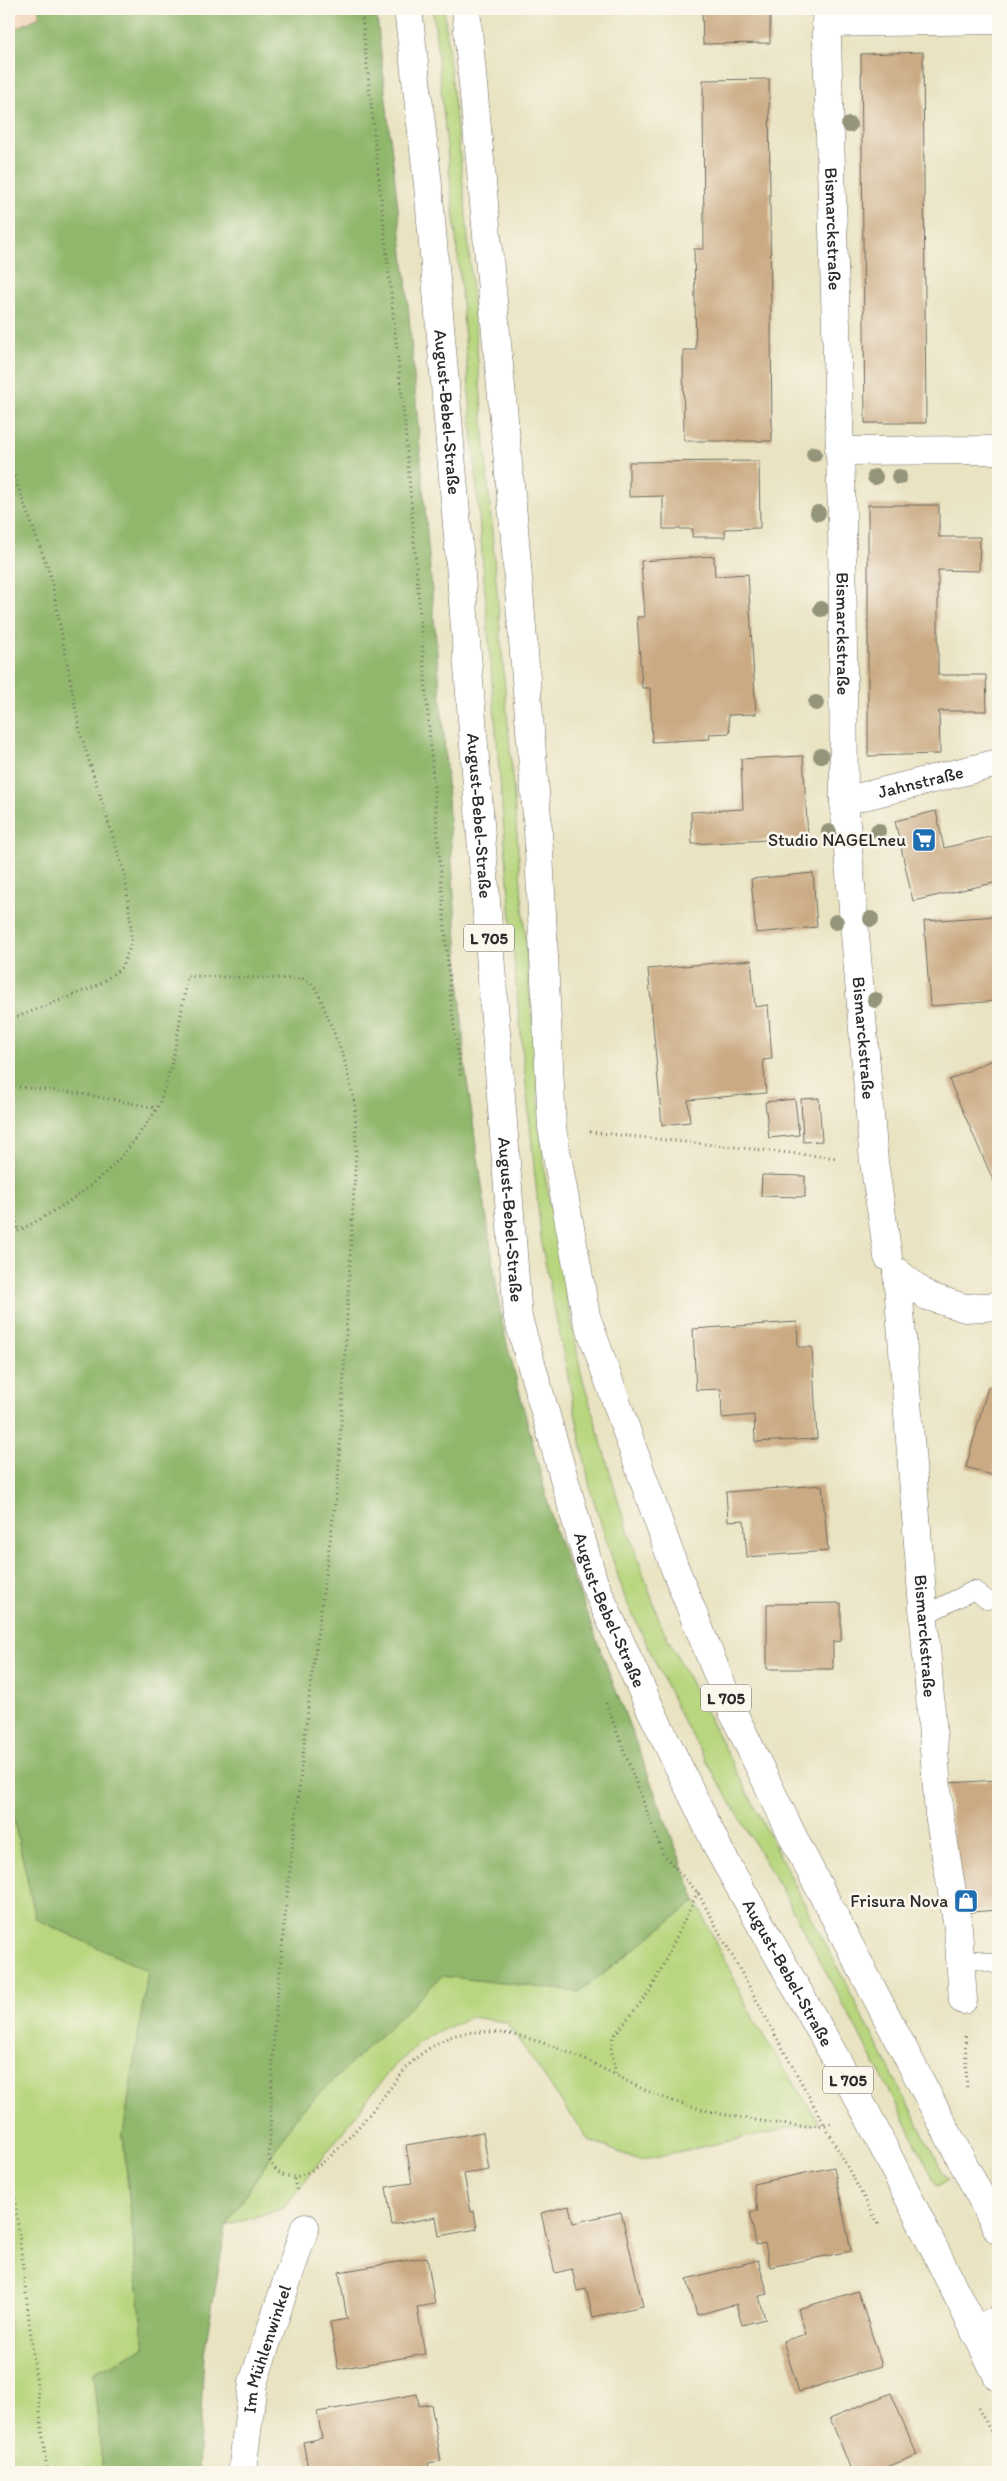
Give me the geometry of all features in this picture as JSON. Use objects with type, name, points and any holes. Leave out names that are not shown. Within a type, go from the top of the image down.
[{"type":"main road","name":"August-Bebel-Straße","points":[[408,9],[428,185],[457,518],[518,1318],[594,1583],[650,1708],[720,1852],[867,2114],[916,2208],[987,2326],[998,2377]]},
{"type":"main road","name":"L 705","points":[[466,9],[514,527],[538,830],[552,1128],[586,1316],[674,1566],[731,1708],[797,1845],[998,2230]]},
{"type":"main road","points":[[826,16],[998,20]]},
{"type":"main road","name":"Bismarckstraße","points":[[826,16],[842,516],[844,801],[874,1162],[893,1264],[925,1615],[939,1814],[958,1928],[963,2000]]},
{"type":"main road","points":[[839,451],[998,450]]},
{"type":"main road","name":"Jahnstraße","points":[[844,801],[998,763]]},
{"type":"main road","points":[[893,1264],[926,1296],[965,1308],[998,1306]]},
{"type":"main road","name":"Im Mühlenwinkel","points":[[242,2472],[253,2383],[305,2228]]},
{"type":"lane","points":[[925,1615],[974,1590],[987,1600]]},
{"type":"lane","points":[[960,1959],[978,1960],[998,1965]]},
{"type":"path","points":[[9,462],[51,577],[80,732],[124,875],[131,926],[131,944],[122,967],[99,985],[9,1020]]},
{"type":"path","points":[[9,1236],[52,1214],[92,1186],[128,1150],[158,1108],[176,1047],[187,976],[303,979],[317,990],[344,1058],[355,1104],[356,1152],[338,1481],[310,1690],[274,2030],[269,2158],[276,2172],[282,2176],[294,2178],[308,2173],[334,2153],[414,2059],[454,2036],[472,2032],[494,2033],[558,2049],[666,2100],[731,2117],[818,2126],[867,2114]]},
{"type":"path","points":[[9,1086],[77,1093],[158,1108]]},
{"type":"path","points":[[552,1128],[874,1162]]},
{"type":"path","points":[[9,1183],[18,1231]]},
{"type":"path","points":[[616,2075],[611,2049],[614,2037],[650,1990],[720,1852]]},
{"type":"path","points":[[9,2149],[47,2472]]},
{"type":"shaded area","points":[[9,9],[39,9],[39,17],[9,32]]},
{"type":"shaded area","points":[[9,606],[15,636],[9,639]]},
{"type":"green space","points":[[39,9],[376,9],[406,280],[444,737],[465,1067],[502,1324],[555,1530],[696,1901],[579,1992],[442,1976],[298,2114],[226,2226],[204,2354],[198,2472],[103,2472],[93,2373],[144,2348],[123,2135],[148,1971],[36,1919],[9,1798],[9,639],[15,635],[9,606],[9,32],[39,17]]},
{"type":"green space","points":[[433,9],[444,9],[465,202],[545,1176],[581,1373],[620,1507],[661,1625],[947,2180],[937,2186],[888,2088],[784,1894],[682,1719],[625,1598],[591,1492],[542,1247],[517,995],[460,277]]},
{"type":"green space","points":[[9,1798],[36,1919],[148,1971],[123,2135],[144,2348],[93,2373],[103,2472],[9,2472]]},
{"type":"green space","points":[[696,1901],[757,2026],[819,2122],[640,2160],[589,2141],[506,2022],[471,2017],[427,2037],[391,2069],[284,2208],[226,2226],[298,2114],[442,1976],[579,1992]]},
{"type":"building","points":[[702,9],[770,9],[770,43],[703,44]]},
{"type":"building","points":[[923,52],[926,423],[865,423],[861,54]]},
{"type":"building","points":[[769,79],[772,441],[684,441],[683,350],[696,350],[694,249],[704,249],[703,80]]},
{"type":"building","points":[[759,461],[760,528],[725,529],[725,537],[692,537],[693,529],[663,529],[663,496],[629,497],[629,462]]},
{"type":"building","points":[[868,505],[939,505],[939,537],[980,537],[979,571],[938,570],[938,675],[986,675],[987,711],[939,711],[940,754],[868,756]]},
{"type":"building","points":[[714,556],[715,576],[748,574],[756,714],[728,715],[730,733],[709,734],[710,739],[652,742],[650,688],[642,688],[637,617],[645,617],[641,561]]},
{"type":"building","points":[[803,756],[808,838],[692,844],[691,812],[743,809],[741,759]]},
{"type":"building","points":[[936,811],[944,848],[998,835],[998,882],[913,901],[895,821]]},
{"type":"building","points":[[813,873],[817,927],[756,933],[751,879]]},
{"type":"building","points":[[998,916],[998,1001],[930,1006],[924,921]]},
{"type":"building","points":[[751,960],[755,1007],[768,1005],[772,1059],[763,1060],[766,1093],[688,1100],[690,1122],[662,1125],[648,969]]},
{"type":"building","points":[[998,1057],[998,1191],[949,1080]]},
{"type":"building","points":[[819,1098],[822,1141],[803,1142],[801,1099]]},
{"type":"building","points":[[795,1099],[799,1135],[769,1138],[765,1102]]},
{"type":"building","points":[[762,1175],[805,1176],[805,1197],[761,1196]]},
{"type":"building","points":[[797,1322],[798,1347],[812,1347],[817,1439],[755,1442],[754,1415],[722,1418],[721,1389],[696,1390],[693,1329]]},
{"type":"building","points":[[998,1383],[998,1477],[966,1467],[988,1387]]},
{"type":"building","points":[[822,1485],[828,1551],[747,1557],[744,1520],[728,1521],[726,1492]]},
{"type":"building","points":[[841,1603],[841,1641],[833,1642],[833,1669],[767,1669],[767,1604]]},
{"type":"building","points":[[998,1780],[998,1910],[958,1913],[948,1783]]},
{"type":"building","points":[[483,2132],[489,2170],[464,2174],[471,2212],[474,2211],[477,2229],[439,2236],[436,2217],[392,2225],[386,2187],[412,2183],[406,2145]]},
{"type":"building","points":[[834,2167],[851,2251],[770,2267],[765,2243],[756,2245],[750,2212],[758,2211],[753,2184]]},
{"type":"building","points":[[569,2206],[573,2223],[621,2212],[643,2306],[593,2317],[586,2289],[577,2291],[572,2269],[555,2273],[541,2213]]},
{"type":"building","points":[[427,2257],[435,2304],[417,2307],[425,2354],[338,2369],[330,2322],[347,2319],[339,2272]]},
{"type":"building","points":[[758,2260],[768,2294],[759,2296],[765,2319],[742,2325],[736,2304],[697,2315],[687,2279]]},
{"type":"building","points":[[858,2291],[882,2366],[799,2392],[783,2341],[806,2334],[798,2309]]},
{"type":"building","points":[[891,2393],[917,2455],[875,2472],[852,2472],[830,2418]]},
{"type":"building","points":[[417,2394],[419,2406],[431,2404],[441,2461],[428,2463],[430,2472],[328,2472],[326,2464],[308,2468],[303,2442],[322,2438],[317,2412]]},
{"type":"place","name":"Studio NAGELneu","points":[[924,840]]},
{"type":"place","name":"Frisura Nova","points":[[966,1901]]}]
